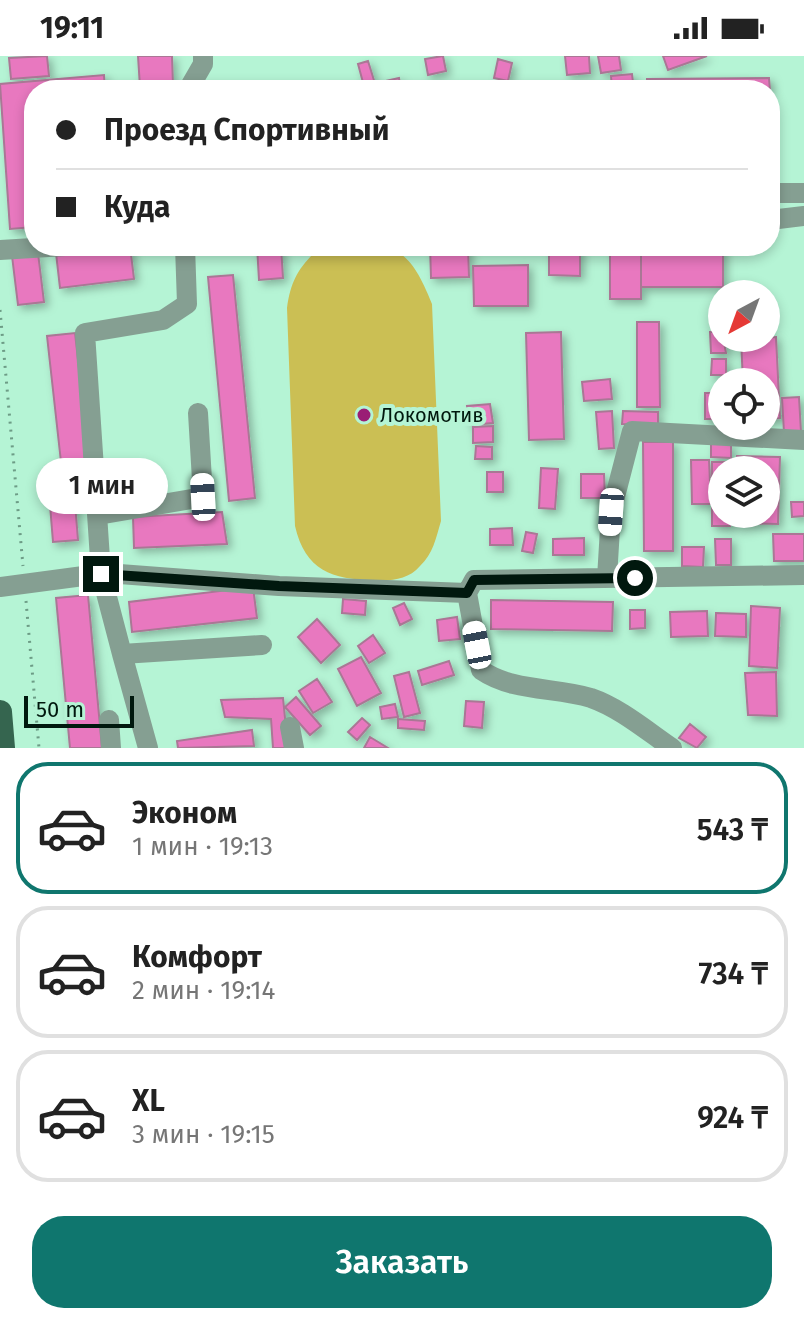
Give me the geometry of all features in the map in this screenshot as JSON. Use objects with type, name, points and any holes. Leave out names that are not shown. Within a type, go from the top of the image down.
[{"type":"main road","points":[[0,712],[3,748]]},
{"type":"street","points":[[194,80],[203,64],[203,56]]},
{"type":"street","points":[[780,193],[804,193]]},
{"type":"street","points":[[780,219],[804,216]]},
{"type":"street","points":[[0,250],[24,249]]},
{"type":"street","points":[[148,748],[101,574],[85,333],[163,320],[187,304],[185,256]]},
{"type":"street","points":[[98,515],[203,497],[198,413]]},
{"type":"street","points":[[607,578],[611,512],[632,431],[804,440]]},
{"type":"street","points":[[0,587],[101,574],[279,586],[467,593]]},
{"type":"street","points":[[672,748],[615,709],[591,699],[497,681],[481,670],[467,593],[474,580],[804,575]]},
{"type":"street","points":[[122,654],[262,645]]},
{"type":"street","points":[[109,720],[111,748]]},
{"type":"path","points":[[0,310],[39,748]]},
{"type":"shaded area","name":"Локомотив","points":[[312,256],[403,256],[413,266],[432,304],[441,521],[428,556],[415,571],[399,579],[345,578],[322,570],[306,553],[295,526],[287,308],[298,273]]},
{"type":"building","points":[[47,56],[49,76],[11,79],[9,58]]},
{"type":"building","points":[[138,56],[172,56],[173,80],[140,80]]},
{"type":"building","points":[[443,56],[446,71],[428,75],[425,59]]},
{"type":"building","points":[[565,56],[589,56],[590,73],[567,75]]},
{"type":"building","points":[[598,56],[619,56],[621,70],[601,73]]},
{"type":"building","points":[[663,56],[707,56],[668,70]]},
{"type":"building","points":[[498,59],[512,63],[508,80],[494,78]]},
{"type":"building","points":[[368,61],[374,80],[362,80],[358,64]]},
{"type":"building","points":[[632,74],[633,80],[611,80],[611,76]]},
{"type":"building","points":[[104,75],[104,80],[46,80]]},
{"type":"building","points":[[769,78],[769,80],[647,80]]},
{"type":"building","points":[[24,82],[24,228],[10,229],[0,84]]},
{"type":"building","points":[[12,256],[38,256],[44,302],[18,305]]},
{"type":"building","points":[[56,256],[131,256],[134,279],[60,288]]},
{"type":"building","points":[[258,256],[282,256],[283,278],[259,280]]},
{"type":"building","points":[[430,256],[468,256],[469,277],[431,278]]},
{"type":"building","points":[[549,256],[580,256],[580,276],[549,275]]},
{"type":"building","points":[[610,256],[641,256],[641,299],[610,299]]},
{"type":"building","points":[[641,256],[723,256],[723,280],[708,280],[708,287],[641,287]]},
{"type":"building","points":[[528,265],[528,306],[474,306],[473,266]]},
{"type":"building","points":[[233,275],[255,498],[229,501],[208,277]]},
{"type":"building","points":[[637,322],[659,322],[660,407],[637,407]]},
{"type":"building","points":[[561,332],[564,439],[529,440],[526,333]]},
{"type":"building","points":[[75,333],[89,459],[61,462],[47,336]]},
{"type":"building","points":[[742,352],[777,352],[778,368],[742,368]]},
{"type":"building","points":[[712,359],[726,359],[726,368],[711,368]]},
{"type":"building","points":[[610,379],[612,399],[584,401],[582,382]]},
{"type":"building","points":[[705,393],[708,393],[708,419],[705,419]]},
{"type":"building","points":[[799,397],[801,432],[784,433],[782,398]]},
{"type":"building","points":[[490,404],[493,423],[469,425],[467,406]]},
{"type":"building","points":[[612,411],[614,448],[599,449],[596,412]]},
{"type":"building","points":[[623,411],[658,412],[658,425],[622,424]]},
{"type":"building","points":[[493,426],[493,442],[473,443],[473,427]]},
{"type":"building","points":[[643,442],[673,442],[673,551],[644,551]]},
{"type":"building","points":[[711,443],[731,444],[731,456],[711,456]]},
{"type":"building","points":[[476,446],[492,447],[492,459],[475,459]]},
{"type":"building","points":[[691,460],[708,460],[708,504],[692,504]]},
{"type":"building","points":[[72,466],[78,540],[53,542],[47,468]]},
{"type":"building","points":[[541,468],[558,469],[555,509],[539,508]]},
{"type":"building","points":[[487,472],[503,472],[503,492],[487,492]]},
{"type":"building","points":[[581,474],[604,474],[605,498],[581,498]]},
{"type":"building","points":[[791,502],[804,502],[804,516],[792,517]]},
{"type":"building","points":[[222,512],[227,544],[134,548],[133,517]]},
{"type":"building","points":[[512,528],[513,545],[490,545],[490,529]]},
{"type":"building","points":[[526,532],[537,534],[533,553],[522,551]]},
{"type":"building","points":[[773,534],[804,534],[804,561],[774,561]]},
{"type":"building","points":[[584,538],[584,555],[553,555],[553,539]]},
{"type":"building","points":[[715,539],[731,539],[731,565],[716,565]]},
{"type":"building","points":[[682,547],[704,547],[703,567],[682,566]]},
{"type":"building","points":[[253,587],[257,618],[132,632],[129,602]]},
{"type":"building","points":[[88,595],[102,748],[70,748],[56,598]]},
{"type":"building","points":[[343,599],[366,601],[365,615],[342,613]]},
{"type":"building","points":[[491,600],[613,602],[612,631],[491,629]]},
{"type":"building","points":[[404,603],[412,619],[400,625],[393,608]]},
{"type":"building","points":[[751,606],[780,608],[777,668],[749,666]]},
{"type":"building","points":[[630,610],[645,610],[645,628],[630,629]]},
{"type":"building","points":[[707,611],[708,636],[671,637],[670,612]]},
{"type":"building","points":[[716,613],[746,614],[746,637],[715,636]]},
{"type":"building","points":[[457,617],[460,639],[439,641],[437,620]]},
{"type":"building","points":[[317,619],[340,645],[321,663],[298,637]]},
{"type":"building","points":[[373,635],[385,653],[369,663],[358,646]]},
{"type":"building","points":[[361,657],[381,693],[357,706],[338,669]]},
{"type":"building","points":[[449,661],[454,675],[422,685],[418,671]]},
{"type":"building","points":[[409,672],[420,713],[404,717],[394,676]]},
{"type":"building","points":[[776,672],[777,716],[748,715],[745,673]]},
{"type":"building","points":[[317,679],[332,702],[313,713],[299,691]]},
{"type":"building","points":[[296,697],[321,726],[310,735],[285,707]]},
{"type":"building","points":[[283,698],[288,748],[273,748],[271,719],[225,717],[221,700]]},
{"type":"building","points":[[466,701],[484,702],[482,728],[464,726]]},
{"type":"building","points":[[395,704],[398,717],[382,719],[380,707]]},
{"type":"building","points":[[362,718],[370,725],[357,740],[348,732]]},
{"type":"building","points":[[398,719],[425,721],[424,730],[398,728]]},
{"type":"building","points":[[690,724],[706,737],[697,748],[679,738]]},
{"type":"building","points":[[252,730],[254,746],[178,748],[177,741]]},
{"type":"building","points":[[370,737],[388,748],[364,748]]},
{"type":"place","name":"Локомотив","points":[[364,415]]},
{"type":"route","points":[[101,574],[279,586],[467,593],[474,580],[635,578]]}]
